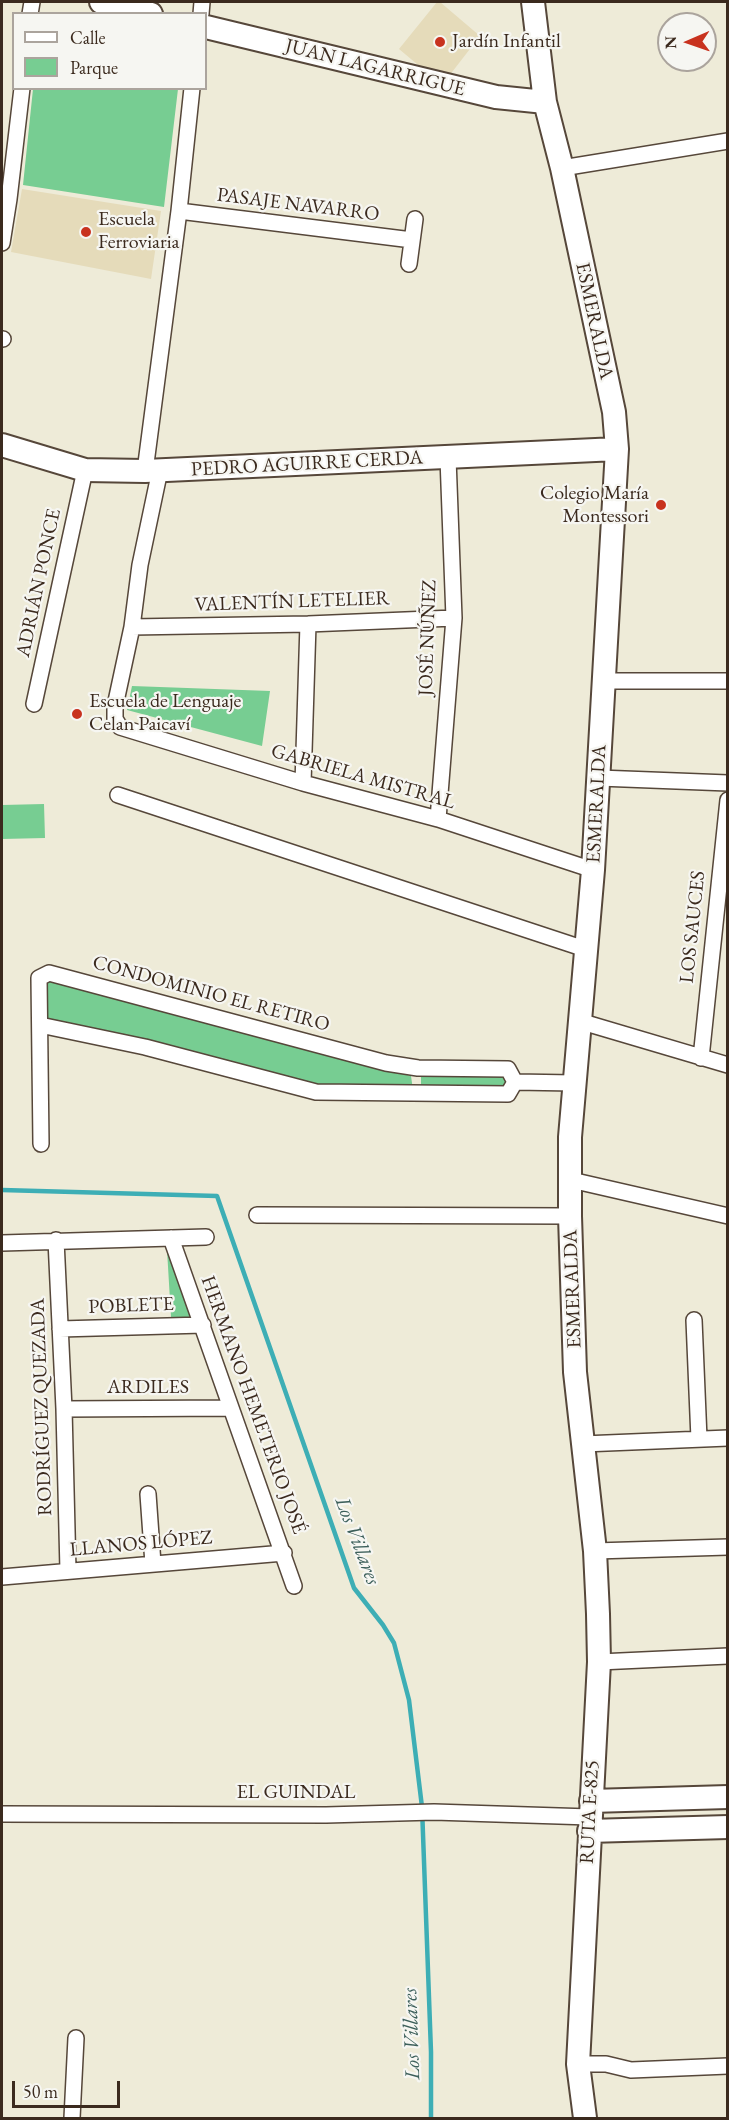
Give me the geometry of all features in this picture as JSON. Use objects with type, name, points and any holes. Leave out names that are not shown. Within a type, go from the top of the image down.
[{"type":"main road","points":[[101,2],[143,12]]},
{"type":"main road","name":"ESMERALDA","points":[[533,2],[545,102],[562,168],[614,412],[617,449],[593,870],[570,1137],[575,1372],[595,1551],[598,1614]]},
{"type":"main road","name":"JUAN LAGARRIGUE","points":[[207,27],[496,97],[545,102]]},
{"type":"main road","name":"PEDRO AGUIRRE CERDA","points":[[2,445],[85,470],[152,471],[617,449]]},
{"type":"main road","name":"RUTA E-825","points":[[578,2064],[599,1662],[598,1614]]},
{"type":"main road","points":[[590,1816],[728,1797]]},
{"type":"main road","points":[[590,1816],[728,1827]]},
{"type":"main road","points":[[578,2064],[585,2118]]},
{"type":"street","points":[[2,243],[22,90]]},
{"type":"street","points":[[132,627],[152,471],[192,90]]},
{"type":"street","points":[[562,168],[728,141]]},
{"type":"street","name":"PASAJE NAVARRO","points":[[179,211],[412,240]]},
{"type":"street","points":[[409,264],[415,219]]},
{"type":"street","name":"JOSÉ NÚÑEZ","points":[[438,819],[454,618],[448,458]]},
{"type":"street","name":"ADRIÁN PONCE","points":[[34,704],[85,470]]},
{"type":"street","name":"VALENTÍN LETELIER","points":[[132,627],[308,624],[454,618]]},
{"type":"street","points":[[303,783],[308,624]]},
{"type":"street","name":"GABRIELA MISTRAL","points":[[132,627],[115,706],[115,719],[120,727],[303,783],[438,819],[593,870]]},
{"type":"street","points":[[604,681],[728,681]]},
{"type":"street","points":[[598,778],[728,783]]},
{"type":"street","points":[[118,795],[585,949]]},
{"type":"street","name":"LOS SAUCES","points":[[701,1058],[728,800]]},
{"type":"street","name":"CONDOMINIO EL RETIRO","points":[[41,1144],[39,978],[49,973],[386,1063],[418,1068],[508,1069],[515,1082]]},
{"type":"street","points":[[579,1021],[728,1065]]},
{"type":"street","name":"CONDOMINIO EL RETIRO","points":[[40,1025],[145,1047],[316,1092],[508,1094],[515,1082]]},
{"type":"street","points":[[418,1068],[418,1094]]},
{"type":"street","name":"CONDOMINIO EL RETIRO","points":[[515,1082],[574,1083]]},
{"type":"street","points":[[571,1180],[728,1216]]},
{"type":"street","points":[[256,1215],[570,1216]]},
{"type":"street","points":[[2,1243],[206,1237]]},
{"type":"street","name":"HERMANO HEMETERIO JOSÉ","points":[[171,1238],[294,1586]]},
{"type":"street","name":"RODRÍGUEZ QUEZADA","points":[[56,1240],[64,1409],[68,1571]]},
{"type":"street","points":[[694,1320],[699,1439]]},
{"type":"street","name":"POBLETE","points":[[60,1329],[202,1325]]},
{"type":"street","name":"ARDILES","points":[[64,1409],[231,1408]]},
{"type":"street","points":[[583,1444],[728,1438]]},
{"type":"street","points":[[148,1494],[153,1564]]},
{"type":"street","points":[[595,1551],[728,1546]]},
{"type":"street","name":"LLANOS LÓPEZ","points":[[2,1577],[284,1553]]},
{"type":"street","points":[[599,1662],[728,1656]]},
{"type":"street","name":"EL GUINDAL","points":[[2,1814],[326,1815],[434,1812],[590,1816]]},
{"type":"street","points":[[72,2118],[76,2038]]},
{"type":"street","points":[[578,2064],[606,2064],[631,2070],[728,2066]]},
{"type":"shaded area","name":"Jardín Infantil","points":[[437,2],[440,2],[480,36],[442,85],[399,49]]},
{"type":"shaded area","name":"Escuela Ferroviaria","points":[[22,189],[161,211],[151,279],[11,252]]},
{"type":"green space","points":[[33,90],[178,90],[164,207],[23,185]]},
{"type":"green space","points":[[132,686],[270,691],[262,746],[127,710]]},
{"type":"green space","points":[[44,804],[45,838],[2,839],[2,805]]},
{"type":"green space","points":[[49,979],[411,1076],[413,1090],[313,1088],[45,1021],[45,985]]},
{"type":"green space","points":[[507,1071],[512,1083],[504,1092],[421,1093],[421,1073]]},
{"type":"green space","points":[[167,1250],[190,1317],[171,1317]]},
{"type":"waterway","name":"Los Villares","points":[[2,1190],[217,1196],[354,1588],[394,1643],[409,1700],[422,1807],[431,2052],[431,2118]]},
{"type":"place","name":"Jardín Infantil","points":[[440,42]]},
{"type":"place","name":"Escuela Ferroviaria","points":[[86,232]]},
{"type":"place","name":"Colegio María Montessori","points":[[661,505]]},
{"type":"place","name":"Escuela de Lenguaje Celan Paicaví","points":[[77,714]]}]
